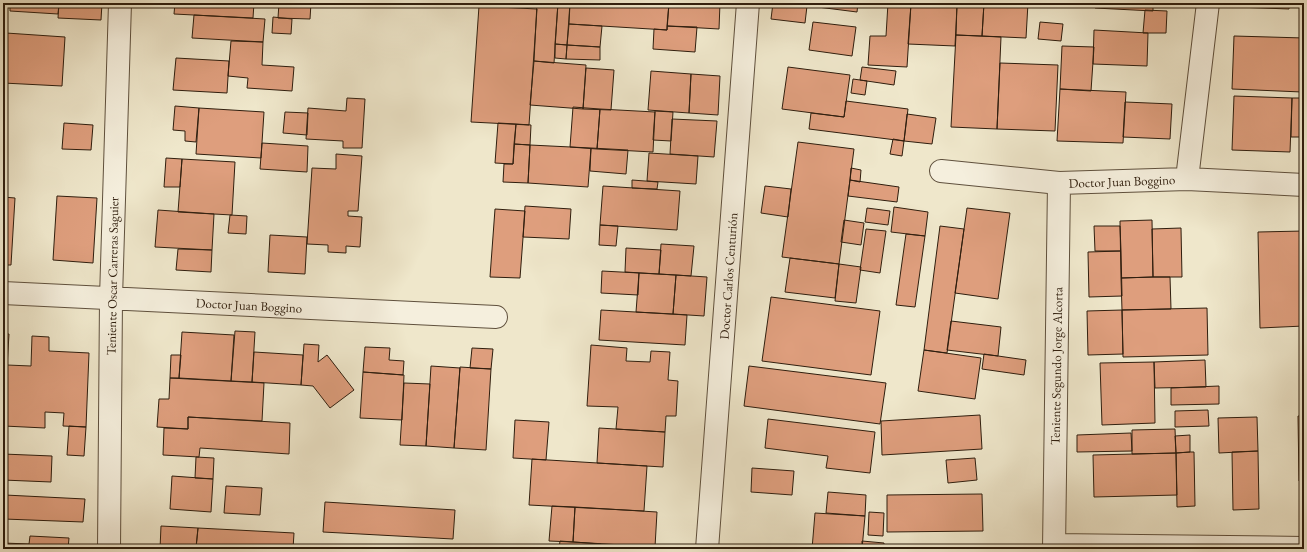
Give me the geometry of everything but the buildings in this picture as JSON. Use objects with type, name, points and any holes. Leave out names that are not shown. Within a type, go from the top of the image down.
[{"type":"street","name":"Teniente Oscar Carreras Saguier","points":[[109,549],[110,298],[120,3]]},
{"type":"street","name":"Doctor Carlos Centurión","points":[[707,549],[748,3]]},
{"type":"street","points":[[1187,179],[1208,3]]},
{"type":"street","name":"Doctor Juan Boggino","points":[[941,171],[1059,183],[1187,179],[1304,185]]},
{"type":"street","name":"Teniente Segundo Jorge Alcorta","points":[[1054,547],[1059,183]]},
{"type":"street","name":"Doctor Juan Boggino","points":[[3,293],[496,317]]},
{"type":"street","points":[[1054,547],[1304,548]]}]
